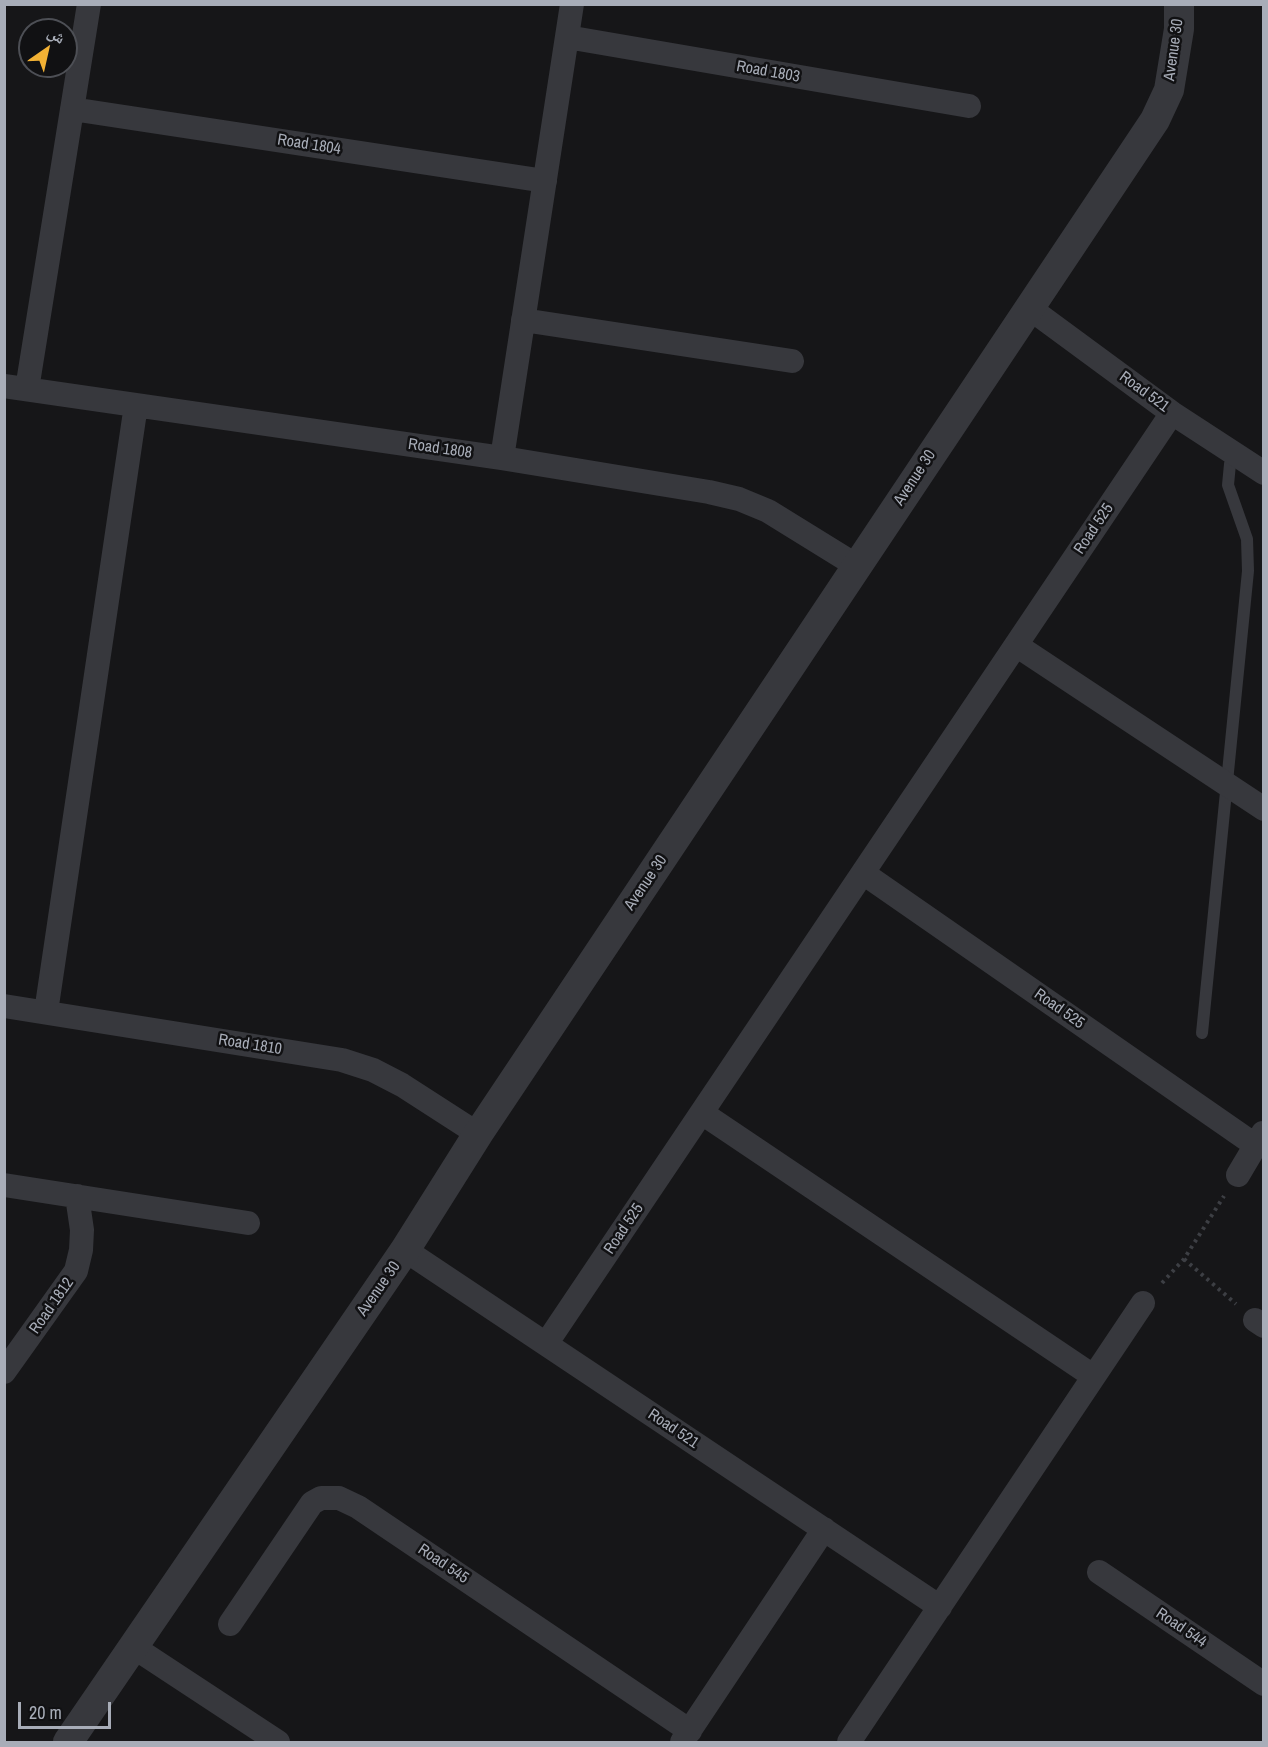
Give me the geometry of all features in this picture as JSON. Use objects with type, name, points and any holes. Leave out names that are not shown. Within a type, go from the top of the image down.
[{"type":"street","points":[[16,388],[72,109],[89,4]]},
{"type":"street","points":[[502,458],[572,4]]},
{"type":"street","name":"Avenue 30","points":[[68,1743],[132,1646],[405,1250],[478,1134],[1155,120],[1169,90],[1179,29],[1179,4]]},
{"type":"street","name":"Road 1803","points":[[567,37],[969,106]]},
{"type":"street","name":"Road 1804","points":[[72,109],[545,181]]},
{"type":"street","name":"Road 521","points":[[1028,307],[1172,413],[1263,473]]},
{"type":"street","points":[[524,320],[792,361]]},
{"type":"street","name":"Road 1808","points":[[16,388],[502,458],[739,499],[794,525],[857,566]]},
{"type":"street","points":[[46,1012],[136,405]]},
{"type":"street","name":"Road 525","points":[[546,1344],[1172,413]]},
{"type":"street","points":[[1016,645],[1263,809]]},
{"type":"street","name":"Road 525","points":[[863,873],[1259,1139]]},
{"type":"street","name":"Road 1810","points":[[4,1006],[342,1060],[373,1070],[402,1085],[478,1134]]},
{"type":"street","points":[[702,1113],[1093,1376]]},
{"type":"street","points":[[1238,1175],[1259,1139]]},
{"type":"street","points":[[4,1185],[248,1223]]},
{"type":"street","name":"Road 1812","points":[[4,1372],[76,1270],[81,1250],[82,1230],[77,1196]]},
{"type":"street","name":"Road 521","points":[[405,1250],[940,1607]]},
{"type":"street","points":[[849,1743],[1143,1303]]},
{"type":"street","name":"Road 545","points":[[230,1624],[312,1503],[321,1498],[339,1498],[358,1507],[686,1737],[824,1529]]},
{"type":"street","name":"Road 544","points":[[1099,1572],[1263,1684]]},
{"type":"street","points":[[132,1646],[278,1743]]},
{"type":"lane","points":[[1202,1033],[1249,555],[1243,524],[1228,484],[1230,464],[1235,454]]},
{"type":"path","points":[[1143,1303],[1184,1259],[1238,1175]]},
{"type":"path","points":[[1184,1259],[1259,1323]]}]
